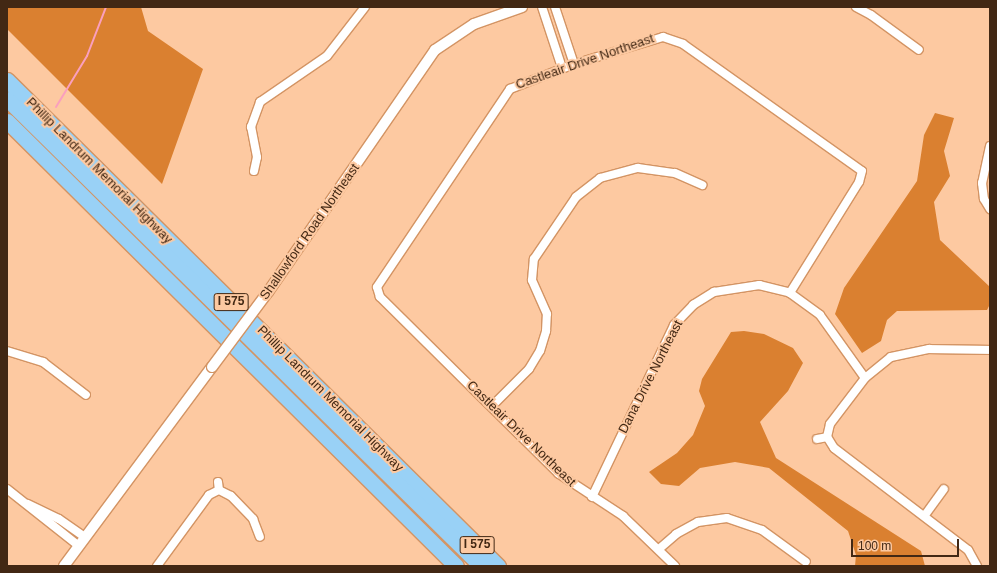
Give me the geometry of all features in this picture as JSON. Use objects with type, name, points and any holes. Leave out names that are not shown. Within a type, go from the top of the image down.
[{"type":"highway","name":"Phillip Landrum Memorial Highway","points":[[7,80],[498,566]]},
{"type":"highway","points":[[7,100],[124,223],[259,357],[395,504]]},
{"type":"highway","points":[[7,100],[481,566]]},
{"type":"highway","name":"I 575","points":[[7,121],[456,566]]},
{"type":"street","points":[[254,171],[257,157],[251,127],[260,102],[327,56],[365,7]]},
{"type":"street","name":"Shallowford Road Northeast","points":[[64,566],[268,292],[435,50],[474,24],[522,7]]},
{"type":"street","points":[[542,7],[562,68]]},
{"type":"street","points":[[555,7],[574,64]]},
{"type":"street","points":[[856,7],[871,14],[919,50]]},
{"type":"street","name":"Castleair Drive Northeast","points":[[675,566],[623,516],[559,474],[492,406],[372,291],[504,93],[524,81],[657,37],[675,39],[865,171],[860,182],[790,293]]},
{"type":"street","points":[[990,146],[982,183],[984,200],[990,210]]},
{"type":"street","points":[[492,406],[529,369],[540,351],[546,332],[547,314],[532,280],[534,259],[576,197],[600,178],[638,168],[675,173],[702,185]]},
{"type":"street","name":"Dana Drive Northeast","points":[[592,496],[661,351],[683,314],[703,298],[734,286],[759,285],[790,293],[820,316],[865,378]]},
{"type":"street","points":[[977,566],[968,550],[925,515],[834,448],[827,437],[830,424],[865,378],[881,363],[904,353],[929,349],[990,350]]},
{"type":"street","points":[[7,351],[43,362],[86,395]]},
{"type":"street","points":[[817,438],[827,437]]},
{"type":"street","points":[[157,566],[209,495],[218,486],[231,496],[253,519],[260,537]]},
{"type":"street","points":[[7,489],[79,546]]},
{"type":"street","points":[[925,515],[944,489]]},
{"type":"street","points":[[27,504],[59,519],[85,538]]},
{"type":"street","points":[[659,549],[676,534],[698,522],[727,518],[762,530],[806,562]]},
{"type":"shaded area","points":[[7,7],[141,7],[148,31],[203,69],[162,184],[7,29]]},
{"type":"shaded area","points":[[935,113],[954,118],[944,151],[950,176],[934,202],[940,240],[990,287],[990,304],[987,310],[897,311],[887,320],[881,341],[862,353],[835,314],[844,288],[917,181],[924,135]]},
{"type":"shaded area","points":[[744,331],[764,334],[793,348],[803,363],[788,391],[760,422],[776,458],[921,551],[925,566],[855,566],[856,555],[848,531],[769,468],[735,462],[700,468],[679,486],[661,484],[649,472],[677,453],[693,435],[705,406],[699,391],[702,379],[731,332]]},
{"type":"waterway","points":[[56,107],[87,56],[106,7]]}]
